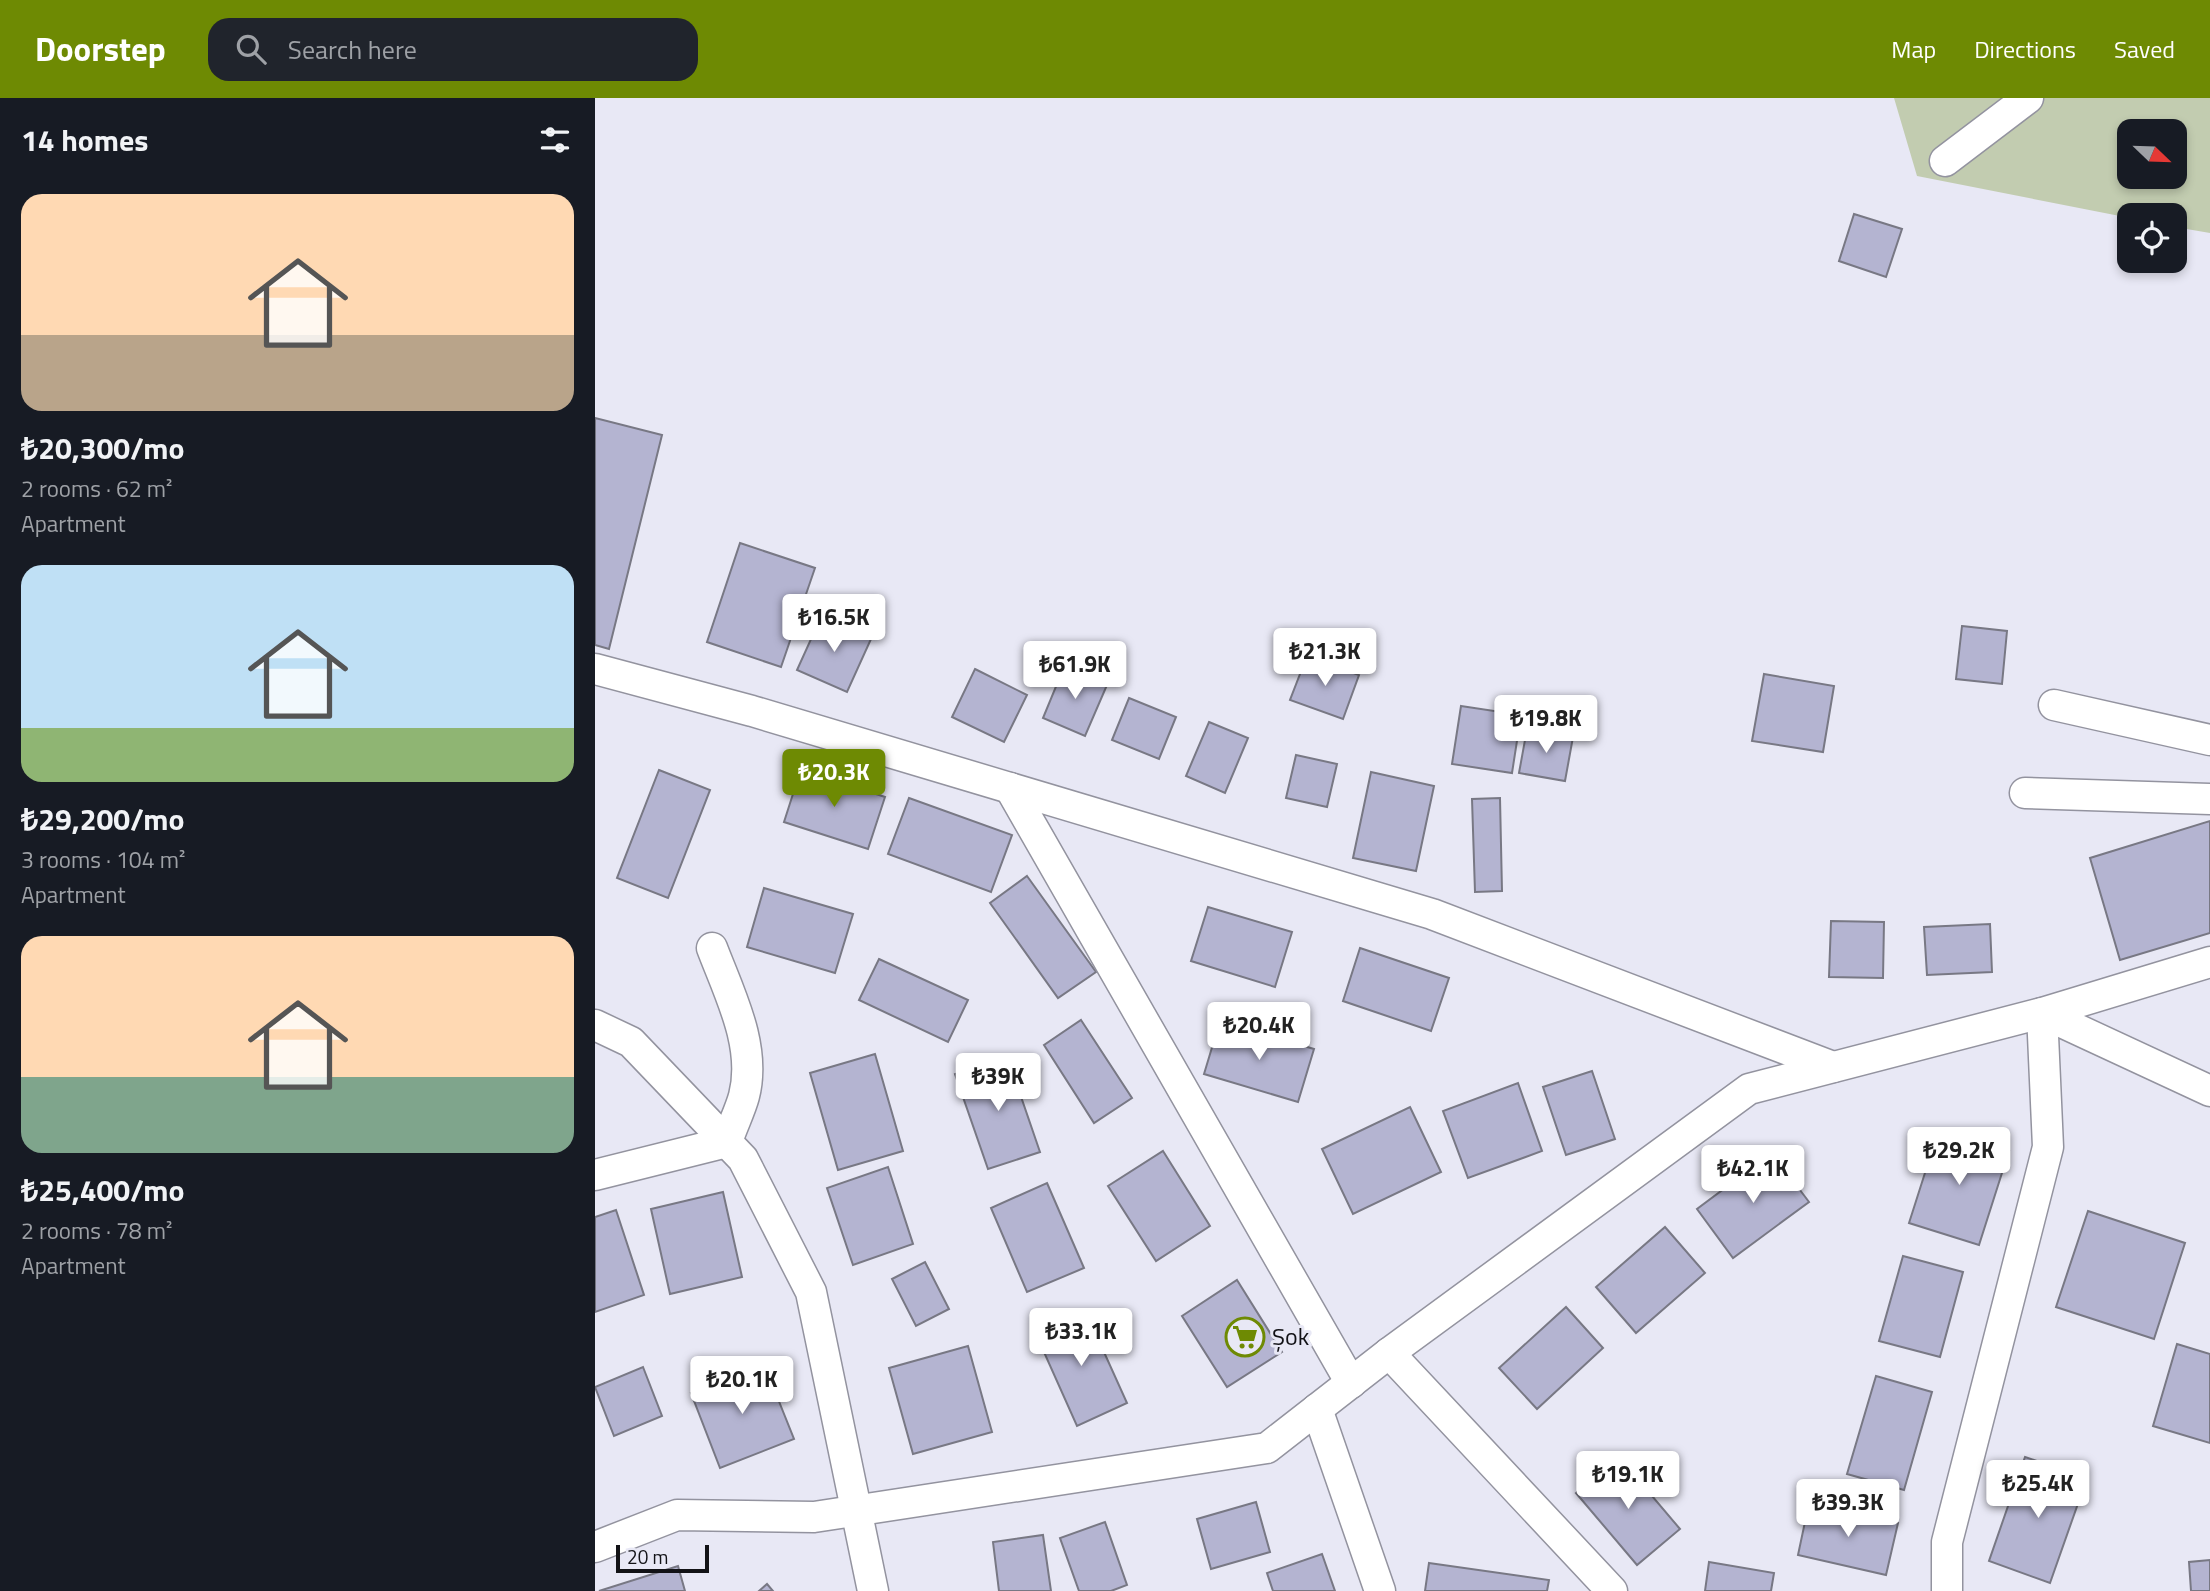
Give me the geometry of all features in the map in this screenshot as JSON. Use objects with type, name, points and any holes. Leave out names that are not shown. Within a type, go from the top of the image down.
[{"type":"street","points":[[1945,160],[2028,98]]},
{"type":"street","points":[[595,669],[752,711],[1432,914],[1833,1067]]},
{"type":"street","points":[[2054,705],[2210,740]]},
{"type":"street","points":[[1010,788],[1351,1383]]},
{"type":"street","points":[[2025,793],[2210,799]]},
{"type":"street","points":[[712,948],[742,1029],[747,1069],[744,1095],[727,1142]]},
{"type":"street","points":[[595,1547],[677,1515],[814,1517],[1267,1448],[1389,1353],[1749,1089],[2042,1013],[2210,962]]},
{"type":"street","points":[[2042,1013],[2210,1091]]},
{"type":"street","points":[[1947,1591],[1947,1542],[2048,1147],[2042,1013]]},
{"type":"street","points":[[595,1025],[631,1042],[743,1159],[811,1292],[873,1591]]},
{"type":"street","points":[[595,1175],[727,1142]]},
{"type":"street","points":[[1389,1353],[1612,1591]]},
{"type":"street","points":[[1317,1409],[1380,1591]]},
{"type":"green space","points":[[1894,98],[2210,98],[2210,233],[2187,229],[2187,203],[2117,203],[2117,215],[1917,176]]},
{"type":"building","points":[[1854,214],[1902,229],[1886,277],[1839,261]]},
{"type":"building","points":[[595,418],[662,435],[609,649],[595,645]]},
{"type":"building","points":[[740,543],[815,568],[781,667],[707,642]]},
{"type":"building","points":[[821,617],[871,639],[847,692],[797,670]]},
{"type":"building","points":[[1962,626],[2007,631],[2002,684],[1956,679]]},
{"type":"building","points":[[1307,656],[1359,675],[1343,719],[1290,700]]},
{"type":"building","points":[[1064,667],[1107,685],[1085,736],[1043,718]]},
{"type":"building","points":[[975,669],[1027,695],[1004,742],[952,717]]},
{"type":"building","points":[[1764,674],[1834,686],[1823,752],[1752,741]]},
{"type":"building","points":[[1129,698],[1176,717],[1159,759],[1112,740]]},
{"type":"building","points":[[1461,706],[1521,715],[1512,773],[1452,764]]},
{"type":"building","points":[[1209,722],[1248,738],[1225,793],[1186,776]]},
{"type":"building","points":[[1527,729],[1573,737],[1565,781],[1519,773]]},
{"type":"building","points":[[1296,755],[1337,764],[1327,807],[1286,798]]},
{"type":"building","points":[[801,769],[885,797],[868,849],[784,822]]},
{"type":"building","points":[[659,770],[710,790],[668,898],[617,878]]},
{"type":"building","points":[[1371,772],[1434,786],[1416,871],[1353,858]]},
{"type":"building","points":[[909,798],[1012,835],[991,892],[888,854]]},
{"type":"building","points":[[1500,798],[1502,891],[1475,892],[1472,799]]},
{"type":"building","points":[[2210,821],[2210,933],[2120,960],[2090,858]]},
{"type":"building","points":[[1027,876],[1096,972],[1058,998],[990,903]]},
{"type":"building","points":[[764,888],[853,914],[835,973],[747,947]]},
{"type":"building","points":[[1208,907],[1292,932],[1275,987],[1191,961]]},
{"type":"building","points":[[1831,921],[1884,922],[1883,978],[1829,977]]},
{"type":"building","points":[[1990,924],[1992,972],[1927,975],[1924,927]]},
{"type":"building","points":[[1360,948],[1449,978],[1431,1031],[1343,1001]]},
{"type":"building","points":[[879,959],[968,1000],[948,1042],[859,1000]]},
{"type":"building","points":[[1081,1020],[1132,1098],[1094,1123],[1044,1045]]},
{"type":"building","points":[[1220,1021],[1314,1049],[1298,1102],[1204,1074]]},
{"type":"building","points":[[875,1054],[903,1151],[838,1170],[810,1073]]},
{"type":"building","points":[[1007,1056],[1040,1152],[988,1169],[955,1074]]},
{"type":"building","points":[[1592,1071],[1615,1139],[1566,1155],[1543,1087]]},
{"type":"building","points":[[1518,1083],[1542,1151],[1468,1178],[1443,1111]]},
{"type":"building","points":[[1410,1107],[1441,1172],[1353,1214],[1322,1149]]},
{"type":"building","points":[[1939,1129],[2009,1151],[1979,1245],[1909,1223]]},
{"type":"building","points":[[1163,1151],[1210,1226],[1156,1261],[1108,1186]]},
{"type":"building","points":[[1772,1153],[1809,1202],[1733,1258],[1697,1209]]},
{"type":"building","points":[[888,1167],[913,1244],[853,1265],[827,1188]]},
{"type":"building","points":[[1047,1183],[1084,1268],[1027,1292],[991,1208]]},
{"type":"building","points":[[723,1192],[742,1277],[670,1294],[651,1209]]},
{"type":"building","points":[[616,1210],[644,1295],[595,1312],[595,1217]]},
{"type":"building","points":[[2088,1211],[2185,1243],[2154,1339],[2056,1307]]},
{"type":"building","points":[[1665,1227],[1705,1273],[1636,1333],[1596,1287]]},
{"type":"building","points":[[1903,1256],[1963,1272],[1940,1357],[1879,1341]]},
{"type":"building","points":[[925,1262],[949,1309],[916,1326],[892,1279]]},
{"type":"building","points":[[1237,1280],[1282,1352],[1227,1387],[1182,1316]]},
{"type":"building","points":[[1566,1307],[1603,1348],[1537,1409],[1499,1368]]},
{"type":"building","points":[[1085,1310],[1127,1403],[1077,1426],[1035,1332]]},
{"type":"building","points":[[2177,1344],[2210,1354],[2210,1443],[2153,1426]]},
{"type":"building","points":[[968,1346],[992,1432],[913,1454],[889,1368]]},
{"type":"building","points":[[764,1364],[794,1439],[720,1468],[691,1393]]},
{"type":"building","points":[[643,1367],[662,1416],[614,1436],[595,1387]]},
{"type":"building","points":[[1876,1376],[1932,1392],[1904,1490],[1847,1474]]},
{"type":"building","points":[[1619,1457],[1680,1529],[1637,1565],[1576,1493]]},
{"type":"building","points":[[2025,1457],[2087,1478],[2050,1583],[1989,1561]]},
{"type":"building","points":[[1256,1502],[1270,1552],[1211,1569],[1197,1519]]},
{"type":"building","points":[[1809,1503],[1898,1523],[1886,1575],[1798,1555]]},
{"type":"building","points":[[1105,1522],[1127,1585],[1111,1591],[1079,1591],[1060,1538]]},
{"type":"building","points":[[1043,1535],[1051,1591],[999,1591],[993,1542]]},
{"type":"building","points":[[1322,1554],[1335,1591],[1273,1591],[1267,1573]]},
{"type":"building","points":[[2210,1560],[2210,1591],[2191,1591],[2189,1562]]},
{"type":"building","points":[[1709,1562],[1774,1573],[1771,1591],[1705,1591]]},
{"type":"building","points":[[1429,1563],[1549,1580],[1547,1591],[1425,1591]]},
{"type":"building","points":[[678,1566],[685,1591],[599,1591]]},
{"type":"building","points":[[767,1584],[773,1591],[759,1591]]},
{"type":"place","name":"Şok","points":[[1245,1337]]}]
